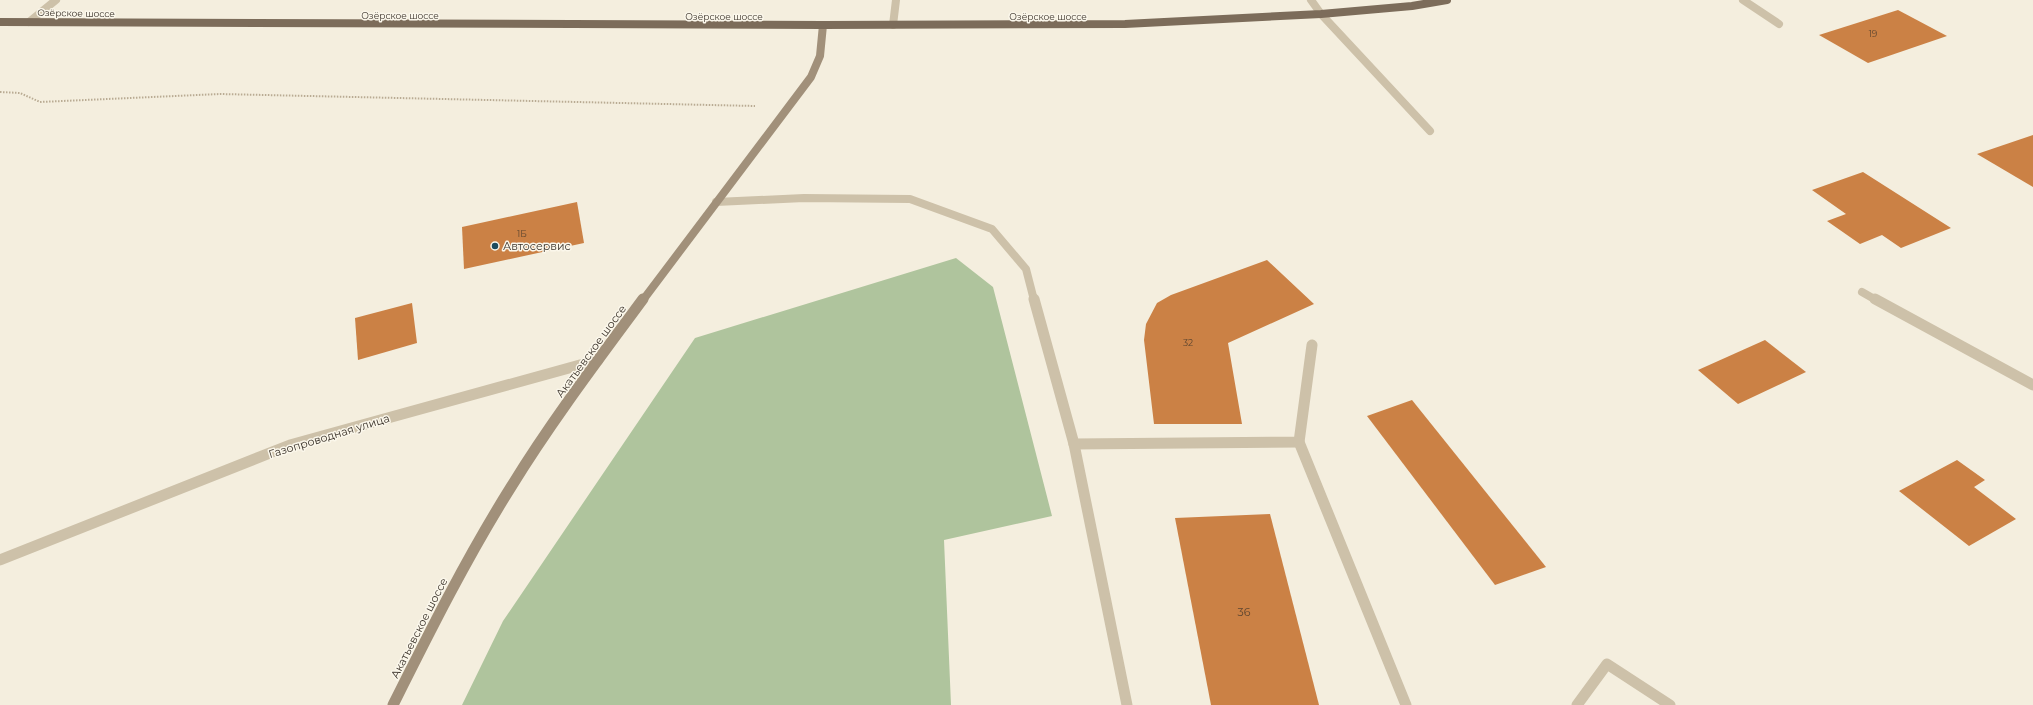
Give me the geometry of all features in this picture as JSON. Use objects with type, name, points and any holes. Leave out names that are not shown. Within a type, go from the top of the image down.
[{"type":"main road","name":"Озёрское шоссе","points":[[0,22],[823,25],[1125,24],[1321,14],[1412,6],[1447,0]]},
{"type":"main road","name":"Акатьевское шоссе","points":[[393,705],[463,569],[530,457],[598,360],[811,77],[820,56],[823,25]]},
{"type":"street","points":[[29,22],[56,0]]},
{"type":"street","points":[[893,25],[896,0]]},
{"type":"street","points":[[1311,0],[1321,14],[1430,131]]},
{"type":"street","points":[[1743,0],[1779,24]]},
{"type":"street","points":[[716,202],[804,198],[910,199],[992,229],[1026,269],[1074,444],[1127,705]]},
{"type":"street","points":[[1862,292],[2033,385]]},
{"type":"street","points":[[1312,345],[1299,442],[1406,705]]},
{"type":"street","name":"Газопроводная улица","points":[[0,560],[290,445],[598,360]]},
{"type":"street","points":[[1074,444],[1299,442]]},
{"type":"street","points":[[1578,705],[1607,664],[1670,705]]},
{"type":"path","points":[[0,92],[20,93],[40,102],[220,94],[789,107]]},
{"type":"green space","points":[[956,258],[993,287],[1052,516],[944,540],[951,705],[462,705],[503,621],[695,338]]},
{"type":"building","points":[[1898,10],[1947,36],[1868,63],[1819,35]]},
{"type":"building","points":[[2033,135],[2033,187],[1977,154]]},
{"type":"building","points":[[1863,172],[1951,228],[1901,248],[1882,235],[1860,244],[1827,221],[1846,214],[1812,190]]},
{"type":"building","points":[[577,202],[584,243],[464,269],[462,227]]},
{"type":"building","points":[[1267,260],[1314,304],[1228,343],[1242,424],[1154,424],[1144,340],[1146,324],[1157,303],[1171,295]]},
{"type":"building","points":[[412,303],[417,343],[358,360],[355,318]]},
{"type":"building","points":[[1765,340],[1806,372],[1738,404],[1698,370]]},
{"type":"building","points":[[1412,400],[1546,567],[1495,585],[1367,416]]},
{"type":"building","points":[[1957,460],[1985,480],[1974,487],[2016,519],[1969,546],[1899,491]]},
{"type":"building","points":[[1270,514],[1319,705],[1211,705],[1175,518]]},
{"type":"place","name":"Автосервис","points":[[495,246]]}]
